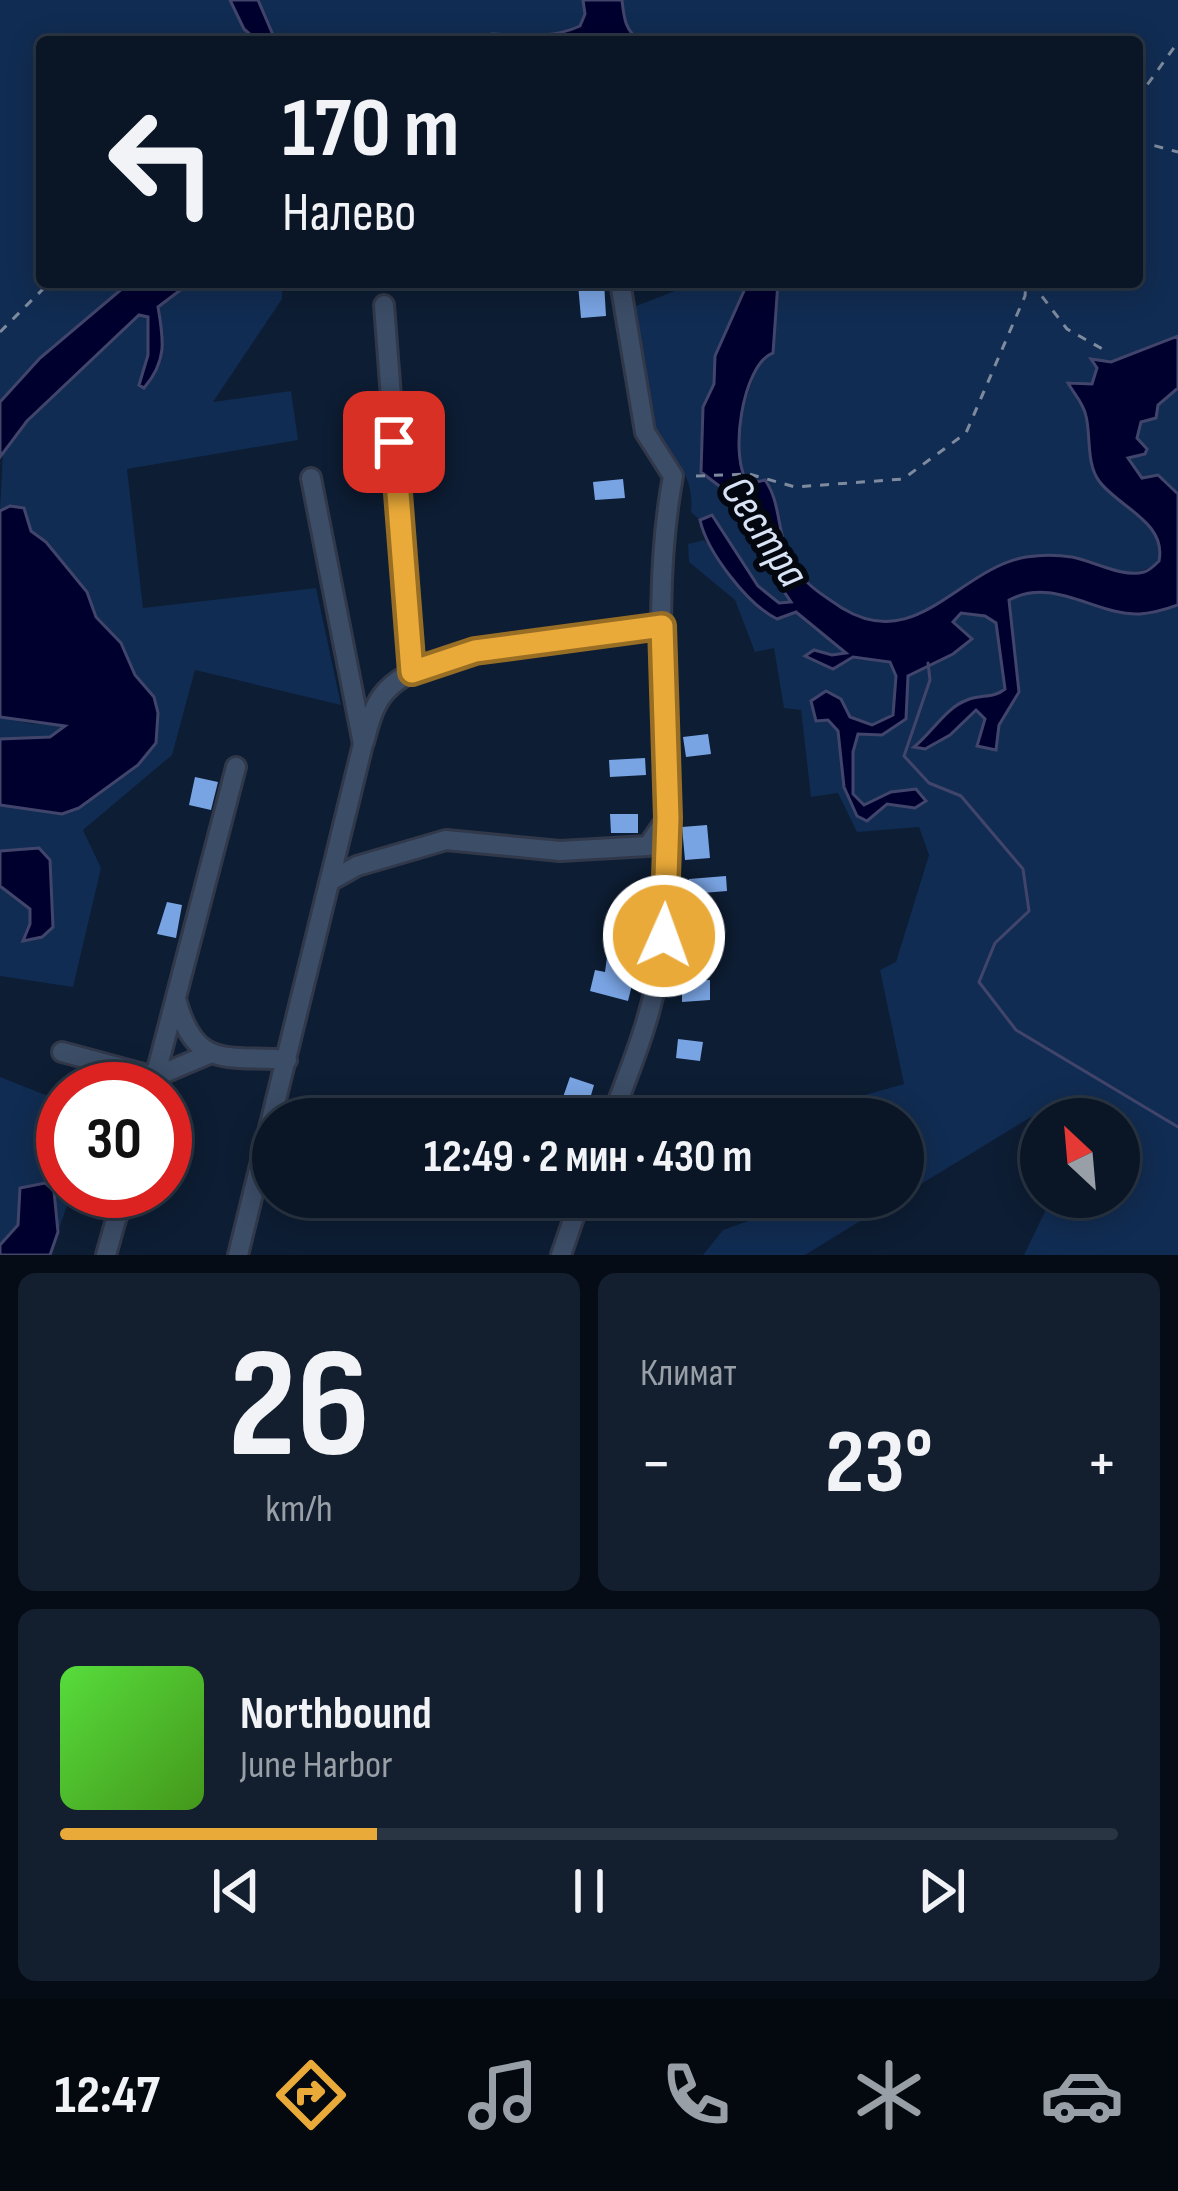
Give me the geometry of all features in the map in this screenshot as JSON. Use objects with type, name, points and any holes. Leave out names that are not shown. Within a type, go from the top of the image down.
[{"type":"street","points":[[619,1098],[651,1014],[664,936],[668,818],[662,538],[673,476],[645,432],[621,288]]},
{"type":"street","points":[[384,305],[412,672]]},
{"type":"street","points":[[673,476],[696,476]]},
{"type":"street","points":[[310,478],[363,744]]},
{"type":"street","points":[[238,1255],[363,744],[373,711],[387,689],[412,672],[475,651],[662,626]]},
{"type":"street","points":[[159,1062],[236,767]]},
{"type":"street","points":[[332,880],[357,866],[446,840],[560,851],[647,846],[668,818]]},
{"type":"street","points":[[176,998],[194,1043],[208,1054]]},
{"type":"street","points":[[62,1052],[92,1062]]},
{"type":"street","points":[[192,1063],[208,1054],[287,1060]]},
{"type":"street","points":[[106,1255],[116,1218]]},
{"type":"street","points":[[561,1255],[574,1218]]},
{"type":"path","points":[[1143,91],[1178,42]]},
{"type":"path","points":[[1143,143],[1178,152]]},
{"type":"path","points":[[0,332],[44,288]]},
{"type":"path","points":[[696,476],[749,474],[795,487],[903,479],[967,434],[1027,288]]},
{"type":"path","points":[[1034,288],[1067,329],[1106,351]]},
{"type":"shaded area","points":[[0,0],[230,0],[252,36],[36,36],[36,288],[123,288],[40,358],[0,402]]},
{"type":"shaded area","points":[[258,0],[583,0],[585,14],[580,27],[537,35],[274,36]]},
{"type":"shaded area","points":[[622,0],[1178,0],[1178,336],[1126,357],[1092,361],[1097,368],[1092,384],[1086,387],[1074,381],[1070,389],[1083,410],[1098,480],[1148,525],[1159,547],[1159,561],[1134,572],[1064,558],[985,583],[904,621],[873,621],[839,605],[800,573],[781,538],[773,492],[747,482],[737,462],[742,414],[768,338],[777,288],[1143,288],[1143,36],[635,36],[626,24]]},
{"type":"shaded area","points":[[183,288],[282,288],[282,299],[213,402],[291,391],[298,440],[127,469],[143,608],[316,588],[341,705],[195,670],[172,755],[83,830],[101,868],[73,987],[0,976],[0,805],[61,814],[138,765],[156,743],[154,697],[135,675],[121,643],[96,617],[87,592],[46,542],[31,531],[24,508],[10,506],[0,511],[3,451],[27,421],[139,315],[148,316],[148,355],[139,384],[162,361],[158,307]]},
{"type":"shaded area","points":[[683,288],[745,288],[715,356],[714,384],[703,407],[701,472],[735,498],[758,553],[791,602],[779,603],[758,586],[712,516],[700,520],[691,512],[688,481],[649,421],[631,308]]},
{"type":"shaded area","points":[[1178,388],[1178,494],[1165,480],[1142,479],[1127,457],[1145,454],[1137,438],[1142,422]]},
{"type":"shaded area","points":[[704,540],[777,619],[795,611],[847,654],[814,650],[806,655],[890,662],[896,676],[893,715],[872,725],[850,717],[841,699],[828,719],[838,730],[844,787],[857,816],[887,804],[915,808],[891,792],[864,805],[853,794],[853,752],[858,734],[906,719],[908,676],[971,638],[952,622],[961,613],[985,616],[996,623],[1005,689],[959,703],[915,746],[925,749],[950,735],[976,710],[999,725],[1015,680],[1009,600],[1043,592],[1140,614],[1178,605],[1178,1255],[1024,1255],[1042,1218],[1140,1218],[1140,1098],[1020,1098],[1020,1124],[924,1182],[924,1098],[854,1098],[904,1084],[880,970],[896,962],[929,855],[919,827],[857,832],[838,793],[811,797],[801,710],[784,708],[774,648],[755,652],[735,600],[689,562],[688,544]]},
{"type":"shaded area","points":[[0,717],[67,725],[50,737],[0,739]]},
{"type":"shaded area","points":[[0,1077],[36,1091],[36,1218],[63,1218],[50,1255],[0,1255]]},
{"type":"shaded area","points":[[865,1218],[805,1255],[703,1255],[723,1230],[751,1220]]},
{"type":"water","points":[[230,0],[258,0],[273,36],[252,36]]},
{"type":"water","points":[[583,0],[622,0],[626,24],[635,36],[493,34],[559,33],[580,26]]},
{"type":"water","points":[[123,288],[183,288],[158,307],[162,350],[157,369],[144,388],[139,385],[148,355],[148,317],[139,315],[27,421],[0,457],[0,402],[40,358]]},
{"type":"water","name":"Сестра","points":[[745,288],[778,288],[773,353],[753,375],[742,414],[743,472],[749,484],[765,480],[771,490],[786,548],[803,578],[842,608],[869,620],[893,621],[915,615],[979,576],[1026,557],[1072,557],[1127,573],[1144,572],[1159,561],[1156,536],[1149,525],[1095,474],[1085,411],[1068,383],[1092,384],[1097,368],[1091,359],[1111,362],[1178,336],[1178,388],[1158,405],[1156,418],[1141,422],[1137,438],[1147,449],[1145,454],[1128,458],[1142,478],[1158,475],[1178,494],[1178,605],[1140,614],[1042,592],[1009,600],[1019,692],[999,725],[996,750],[977,746],[985,719],[976,710],[950,735],[925,749],[914,747],[959,704],[1005,689],[996,623],[985,616],[961,613],[953,622],[972,639],[908,676],[906,719],[882,735],[858,734],[853,752],[853,794],[864,805],[891,792],[916,789],[926,801],[915,808],[887,804],[867,821],[857,816],[844,787],[838,731],[828,720],[816,721],[811,701],[826,691],[841,699],[850,717],[872,725],[893,715],[896,676],[890,662],[853,657],[833,669],[805,656],[814,650],[846,653],[796,612],[777,619],[766,612],[720,562],[700,520],[712,515],[758,586],[779,603],[791,602],[758,553],[735,498],[701,472],[703,407],[714,384],[715,356]]},
{"type":"water","points":[[10,506],[24,508],[31,531],[46,542],[87,592],[96,617],[121,643],[135,675],[154,697],[158,713],[156,743],[138,765],[79,808],[62,814],[0,805],[0,739],[50,737],[65,726],[0,717],[0,511]]},
{"type":"water","points":[[39,848],[50,860],[53,927],[42,937],[23,941],[30,909],[0,886],[0,851]]},
{"type":"water","points":[[36,1185],[36,1218],[57,1218],[58,1232],[50,1255],[0,1255],[0,1245],[18,1225],[20,1188]]},
{"type":"building","points":[[578,288],[604,288],[606,316],[581,318]]},
{"type":"building","points":[[623,479],[625,498],[595,500],[593,482]]},
{"type":"building","points":[[708,734],[711,754],[686,757],[683,737]]},
{"type":"building","points":[[645,758],[646,775],[610,777],[609,760]]},
{"type":"building","points":[[195,777],[218,782],[211,810],[189,805]]},
{"type":"building","points":[[610,814],[638,814],[638,833],[611,833]]},
{"type":"building","points":[[707,825],[710,858],[685,860],[682,827]]},
{"type":"building","points":[[726,876],[727,891],[690,894],[689,879]]},
{"type":"building","points":[[167,902],[182,905],[176,938],[157,934]]},
{"type":"building","points":[[609,942],[637,946],[636,953],[640,953],[628,1001],[590,991],[595,970],[605,972]]},
{"type":"building","points":[[710,980],[710,1000],[682,1002],[682,981]]},
{"type":"building","points":[[678,1039],[703,1042],[700,1061],[676,1058]]},
{"type":"building","points":[[570,1077],[594,1085],[590,1098],[563,1098]]},
{"type":"waterway","points":[[928,663],[930,680],[904,756],[929,783],[961,796],[1023,869],[1029,911],[995,943],[979,982],[1016,1030],[1178,1127]]},
{"type":"route","points":[[394,442],[412,672],[475,651],[662,626],[668,818],[664,936]]}]
